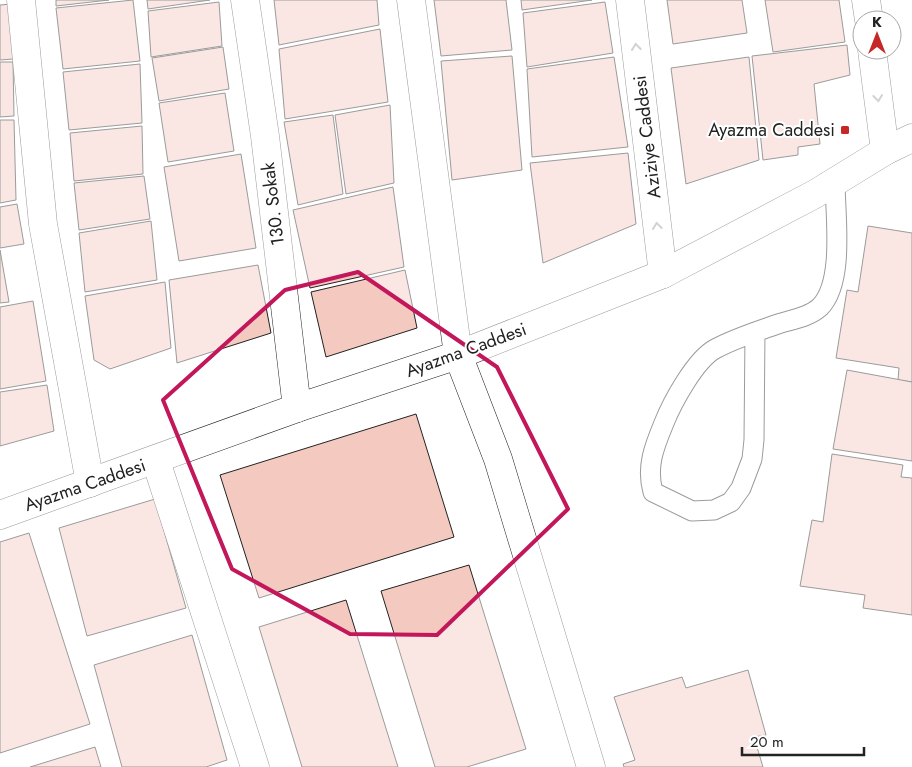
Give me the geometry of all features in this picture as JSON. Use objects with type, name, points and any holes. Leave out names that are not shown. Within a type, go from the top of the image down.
[{"type":"street","points":[[21,0],[43,224],[90,483]]},
{"type":"street","name":"130. Sokak","points":[[245,0],[265,136],[297,408]]},
{"type":"street","points":[[412,0],[458,356],[498,458],[591,767]]},
{"type":"street","name":"Aziziye Caddesi","points":[[630,0],[663,274]]},
{"type":"street","points":[[873,60],[885,151]]},
{"type":"street","name":"Ayazma Caddesi","points":[[0,515],[156,461],[297,408],[458,356],[663,274],[815,194],[885,151],[912,138]]},
{"type":"street","points":[[156,461],[255,767]]},
{"type":"lane","points":[[755,332],[754,440],[752,458],[741,488],[731,502],[714,510],[692,511],[653,492],[648,476],[653,449],[673,400],[713,350],[755,332],[800,318],[820,307],[833,285],[836,264],[835,181]]},
{"type":"highlighted area","points":[[358,272],[497,367],[568,509],[437,635],[350,634],[232,569],[163,400],[285,290]]},
{"type":"building","points":[[56,0],[109,0],[56,6]]},
{"type":"building","points":[[133,0],[140,61],[63,69],[56,8]]},
{"type":"building","points":[[147,0],[210,0],[148,9]]},
{"type":"building","points":[[274,0],[377,0],[379,25],[279,45]]},
{"type":"building","points":[[434,0],[506,0],[512,50],[441,56]]},
{"type":"building","points":[[521,0],[592,0],[522,10]]},
{"type":"building","points":[[667,0],[742,0],[747,33],[673,44]]},
{"type":"building","points":[[765,0],[839,0],[845,42],[773,52]]},
{"type":"building","points":[[219,2],[222,46],[151,57],[148,11]]},
{"type":"building","points":[[605,2],[613,53],[527,67],[523,13]]},
{"type":"building","points":[[12,4],[13,59],[0,60],[0,5]]},
{"type":"building","points":[[380,29],[388,102],[285,119],[279,49]]},
{"type":"building","points":[[847,45],[850,75],[814,84],[820,144],[798,147],[798,155],[763,160],[752,56]]},
{"type":"building","points":[[223,47],[229,89],[159,101],[152,58]]},
{"type":"building","points":[[512,56],[522,170],[452,180],[441,61]]},
{"type":"building","points":[[614,57],[628,147],[532,157],[527,69]]},
{"type":"building","points":[[749,57],[759,160],[686,184],[671,68]]},
{"type":"building","points":[[0,62],[13,62],[14,116],[0,117]]},
{"type":"building","points":[[140,64],[142,123],[69,130],[63,72]]},
{"type":"building","points":[[225,93],[234,151],[168,162],[159,103]]},
{"type":"building","points":[[390,105],[394,183],[346,194],[335,115]]},
{"type":"building","points":[[333,115],[343,194],[298,205],[284,122]]},
{"type":"building","points":[[0,120],[14,120],[16,200],[0,203]]},
{"type":"building","points":[[142,126],[143,174],[74,181],[70,133]]},
{"type":"building","points":[[628,153],[636,224],[543,263],[530,163]]},
{"type":"building","points":[[241,154],[256,248],[179,261],[164,167]]},
{"type":"building","points":[[144,176],[150,219],[79,230],[74,183]]},
{"type":"building","points":[[393,187],[404,267],[310,288],[293,210]]},
{"type":"building","points":[[17,204],[24,244],[0,248],[0,207]]},
{"type":"building","points":[[151,221],[157,280],[85,292],[79,233]]},
{"type":"building","points":[[868,226],[912,233],[912,382],[898,380],[899,368],[836,358],[847,290],[858,292]]},
{"type":"building","points":[[0,250],[9,302],[0,303]]},
{"type":"building","points":[[258,265],[271,333],[177,363],[169,280]]},
{"type":"building","points":[[405,270],[417,328],[326,357],[311,292]]},
{"type":"building","points":[[165,282],[171,348],[110,369],[94,360],[85,296]]},
{"type":"building","points":[[33,301],[46,381],[0,389],[0,307]]},
{"type":"building","points":[[847,370],[912,382],[912,461],[833,449]]},
{"type":"building","points":[[47,385],[54,431],[0,446],[0,392]]},
{"type":"building","points":[[416,414],[454,537],[259,598],[220,475]]},
{"type":"building","points":[[832,454],[903,465],[901,477],[912,478],[912,615],[863,608],[865,595],[800,586],[812,520],[823,522]]},
{"type":"building","points":[[155,499],[186,608],[87,636],[59,528]]},
{"type":"building","points":[[29,533],[90,724],[0,753],[0,542]]},
{"type":"building","points":[[469,565],[526,749],[467,767],[435,767],[381,591]]},
{"type":"building","points":[[346,600],[398,767],[302,767],[259,627]]},
{"type":"building","points":[[192,635],[227,760],[206,767],[122,767],[94,665]]},
{"type":"building","points":[[748,670],[766,735],[754,737],[763,767],[624,767],[623,764],[635,760],[614,697],[682,677],[686,688]]},
{"type":"building","points":[[95,747],[101,767],[30,767]]},
{"type":"place","name":"Ayazma Caddesi","points":[[845,130]]}]
